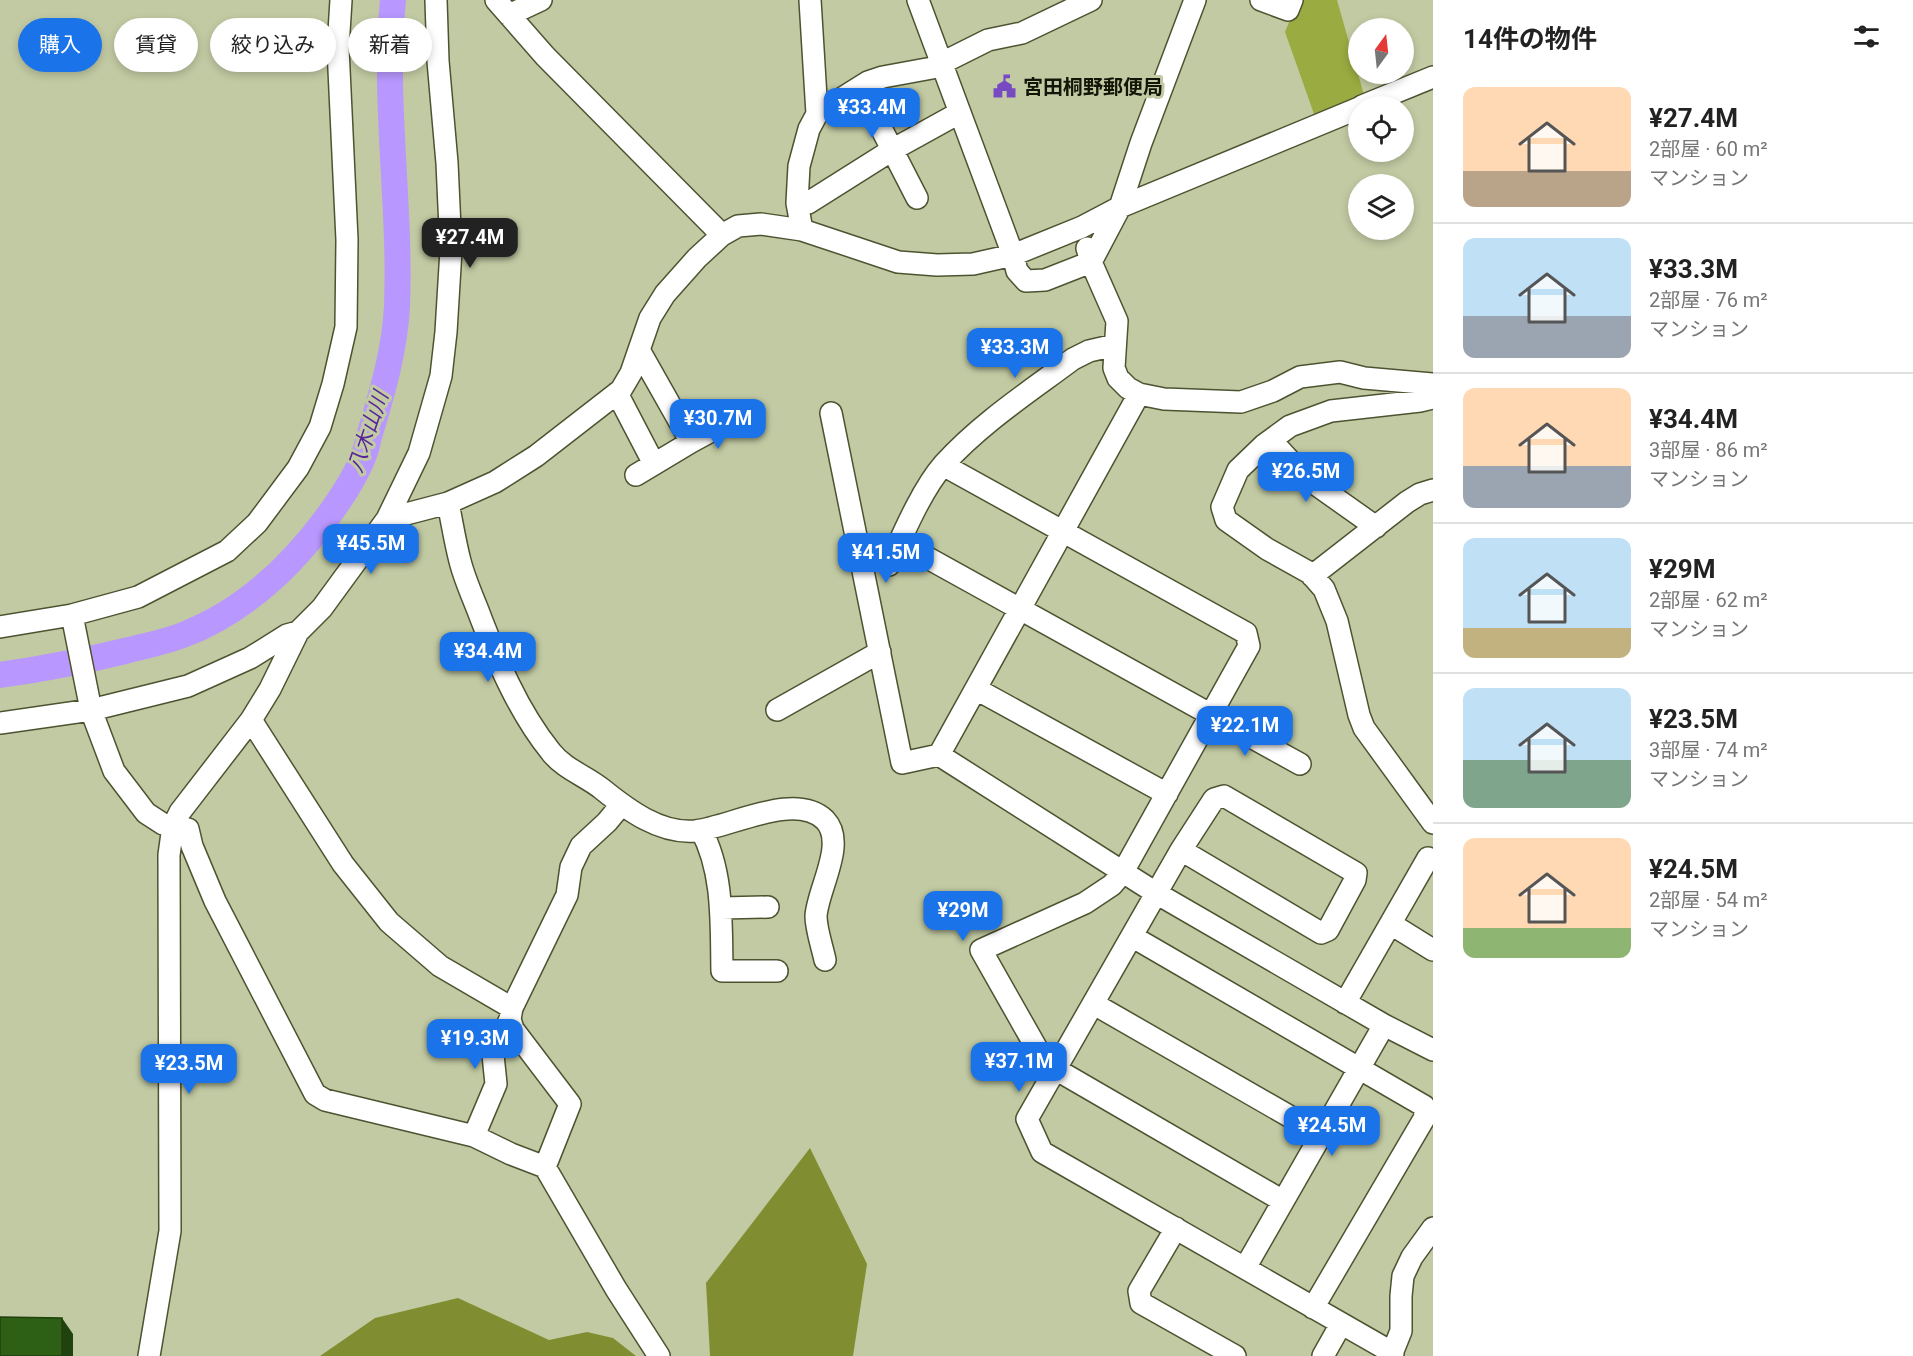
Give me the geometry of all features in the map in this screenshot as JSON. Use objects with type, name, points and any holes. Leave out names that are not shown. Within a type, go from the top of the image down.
[{"type":"street","points":[[0,627],[72,615],[138,597],[228,551],[256,523],[291,477],[320,427],[346,327],[347,240],[338,48],[341,0]]},
{"type":"street","points":[[149,1356],[170,1231],[169,855],[173,826],[180,812],[251,720],[270,689],[298,632],[322,608],[387,519],[419,453],[441,376],[451,250],[436,0]]},
{"type":"street","points":[[503,8],[541,0]]},
{"type":"street","points":[[802,230],[797,204],[799,166],[817,114],[810,0]]},
{"type":"street","points":[[918,0],[1017,271],[1026,281],[1045,280],[1091,262],[1120,207],[1141,143],[1195,0]]},
{"type":"street","points":[[817,114],[860,87],[883,77],[919,72],[941,64],[988,40],[1022,33],[1091,0]]},
{"type":"street","points":[[1261,0],[1288,10],[1292,0]]},
{"type":"street","points":[[503,8],[579,90],[722,235]]},
{"type":"street","points":[[1387,96],[1433,77]]},
{"type":"street","points":[[860,87],[917,198]]},
{"type":"street","points":[[797,204],[808,203],[892,150],[959,112]]},
{"type":"street","points":[[387,519],[448,503],[495,482],[536,456],[621,390],[631,373],[650,318],[665,294],[697,258],[722,235],[738,226],[761,224],[802,230],[898,262],[937,265],[973,264],[1013,255],[1082,227],[1120,207],[1348,112]]},
{"type":"street","points":[[1082,227],[1091,262],[1117,321],[1114,368],[1128,388],[1139,394],[1164,399],[1241,402],[1255,399],[1300,377],[1340,372],[1364,378],[1433,384]]},
{"type":"street","points":[[890,565],[899,542],[929,485],[943,465],[973,436],[1073,359],[1089,351],[1115,345]]},
{"type":"street","points":[[639,350],[692,442]]},
{"type":"street","points":[[617,393],[645,469],[726,423]]},
{"type":"street","points":[[939,755],[1139,394]]},
{"type":"street","points":[[1433,398],[1331,411],[1290,426],[1238,470],[1222,507],[1226,520],[1312,576],[1324,589],[1337,621],[1359,716],[1364,728],[1433,823]]},
{"type":"street","points":[[831,413],[903,763],[939,755],[1156,893],[1383,1025],[1433,1050]]},
{"type":"street","points":[[1271,440],[1304,476],[1376,527]]},
{"type":"street","points":[[943,465],[1246,633],[1249,646],[1123,872],[1112,885],[1085,903],[981,950],[1045,1063],[1283,1201]]},
{"type":"street","points":[[1312,576],[1413,498],[1433,490]]},
{"type":"street","points":[[448,503],[460,562],[488,636],[516,699],[552,754],[574,771],[594,782],[621,805],[660,827],[700,830],[789,808],[811,811],[826,821],[834,838],[833,853],[816,917],[825,960]]},
{"type":"street","points":[[899,542],[1300,764]]},
{"type":"street","points":[[72,615],[91,710],[114,771],[146,813],[163,824],[188,829],[192,846],[215,901],[315,1094],[325,1100],[474,1137],[545,1167],[616,1289],[659,1356]]},
{"type":"street","points":[[0,723],[91,710],[188,687],[250,658],[287,635],[298,632]]},
{"type":"street","points":[[777,710],[880,652]]},
{"type":"street","points":[[976,689],[1167,794]]},
{"type":"street","points":[[251,720],[343,864],[390,922],[441,966],[511,1013],[513,1029],[570,1104],[545,1167]]},
{"type":"street","points":[[1181,850],[1321,933],[1328,930],[1355,880],[1356,873],[1224,796],[1214,799],[1181,850],[1133,937],[1026,1119],[1042,1152],[1392,1354],[1401,1330],[1403,1276],[1412,1257],[1433,1228]]},
{"type":"street","points":[[474,1137],[496,1084],[493,1055],[567,895],[571,867],[580,846],[607,822],[621,805]]},
{"type":"street","points":[[700,830],[709,846],[721,908],[722,971],[777,971]]},
{"type":"street","points":[[1345,1003],[1428,858]]},
{"type":"street","points":[[721,908],[768,907]]},
{"type":"street","points":[[1390,924],[1433,950]]},
{"type":"street","points":[[1133,937],[1424,1106],[1425,1117],[1313,1308]]},
{"type":"street","points":[[1094,1004],[1322,1135]]},
{"type":"street","points":[[1245,1268],[1383,1025]]},
{"type":"street","points":[[1176,1228],[1139,1291],[1142,1303],[1235,1356]]},
{"type":"street","points":[[1323,1356],[1341,1324]]},
{"type":"green space","points":[[1298,0],[1337,0],[1348,39],[1348,84],[1361,84],[1364,95],[1348,96],[1348,101],[1314,114],[1285,32]]},
{"type":"green space","points":[[810,1148],[867,1264],[853,1356],[710,1356],[706,1283]]},
{"type":"green space","points":[[458,1298],[549,1340],[587,1332],[613,1338],[636,1356],[320,1356],[375,1318]]},
{"type":"building","points":[[0,1317],[62,1318],[62,1356],[0,1356]]},
{"type":"waterway","name":"八木山川","points":[[0,675],[110,655],[162,642],[183,635],[226,614],[264,586],[299,552],[329,515],[352,480],[364,454],[380,400],[396,322],[398,268],[390,76],[393,0]]},
{"type":"place","name":"宮田桐野郵便局","points":[[1005,87]]}]
